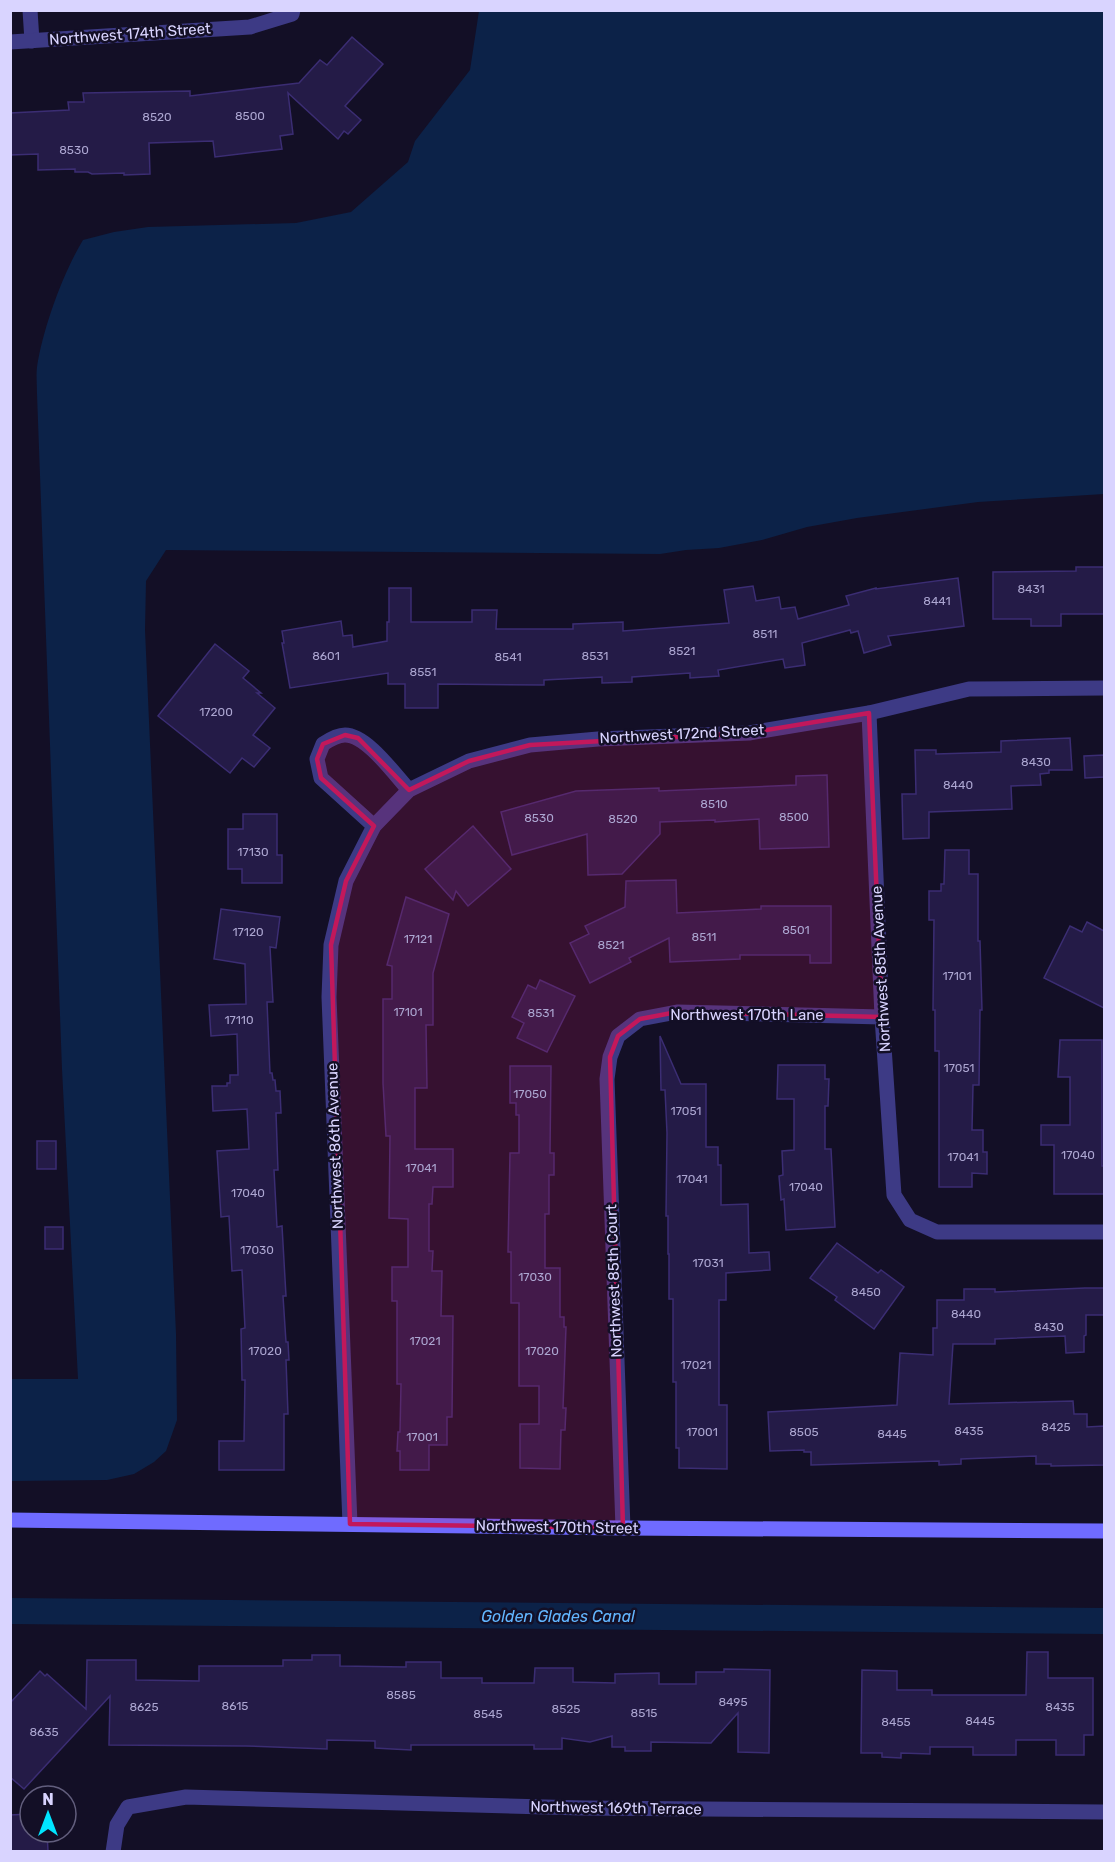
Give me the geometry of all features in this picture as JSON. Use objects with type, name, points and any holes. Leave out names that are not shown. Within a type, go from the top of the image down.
[{"type":"street","points":[[30,10],[32,41]]},
{"type":"street","name":"Northwest 174th Street","points":[[10,42],[250,27],[292,14],[293,10]]},
{"type":"street","name":"Northwest 172nd Street","points":[[410,790],[469,761],[530,745],[598,739],[749,733],[869,713],[969,689],[1104,688]]},
{"type":"street","name":"Northwest 85th Avenue","points":[[869,713],[882,1017],[894,1195],[910,1220],[937,1232],[1104,1233]]},
{"type":"street","points":[[374,826],[321,778],[317,759],[322,744],[345,735],[358,738],[410,790]]},
{"type":"street","name":"Northwest 86th Avenue","points":[[350,1524],[329,997],[331,945],[346,880],[374,826],[410,790]]},
{"type":"street","name":"Northwest 170th Lane","points":[[618,1036],[640,1019],[677,1012],[882,1017]]},
{"type":"street","name":"Northwest 85th Court","points":[[618,1036],[609,1057],[607,1079],[622,1528]]},
{"type":"street","name":"Northwest 170th Street","points":[[10,1520],[1104,1532]]},
{"type":"street","name":"Northwest 169th Terrace","points":[[112,1851],[117,1825],[128,1807],[186,1797],[583,1808],[1104,1812]]},
{"type":"highlighted area","points":[[869,713],[882,1017],[677,1012],[640,1019],[618,1036],[610,1057],[623,1528],[350,1524],[331,945],[346,881],[374,826],[321,778],[317,759],[323,744],[345,735],[358,738],[409,790],[469,761],[530,745],[749,733]]},
{"type":"water","points":[[479,11],[1104,11],[1104,494],[978,502],[857,518],[807,527],[762,540],[719,548],[660,554],[166,550],[146,581],[145,630],[176,1334],[177,1420],[166,1451],[154,1462],[134,1474],[107,1480],[11,1481],[11,1379],[78,1379],[62,1069],[37,380],[37,367],[49,318],[61,284],[83,240],[148,227],[296,223],[351,212],[408,162],[415,141],[470,70]]},
{"type":"building","points":[[352,37],[383,64],[345,106],[361,120],[348,134],[344,131],[338,139],[288,93],[293,134],[280,136],[282,149],[215,157],[213,141],[149,143],[150,174],[124,175],[124,173],[75,172],[75,169],[38,170],[38,154],[10,155],[10,113],[69,110],[68,102],[84,102],[83,93],[190,91],[190,96],[299,83],[320,60],[327,65]]},
{"type":"building","points":[[1076,567],[1104,567],[1104,614],[1061,614],[1061,626],[1031,626],[1031,619],[993,619],[993,572],[1076,571]]},
{"type":"building","points":[[958,578],[964,626],[888,636],[891,645],[864,653],[858,631],[851,633],[850,630],[802,643],[805,665],[785,668],[783,659],[718,670],[719,676],[690,678],[690,673],[632,677],[632,682],[602,683],[602,677],[544,680],[544,685],[438,684],[438,708],[405,708],[405,684],[388,684],[388,673],[290,688],[282,643],[284,643],[282,631],[341,621],[343,636],[352,635],[353,647],[387,641],[389,588],[411,588],[411,622],[472,622],[472,610],[497,610],[496,629],[573,629],[573,624],[623,622],[623,631],[729,623],[724,590],[753,586],[756,601],[779,597],[781,609],[795,607],[798,619],[849,605],[846,596],[876,588]]},
{"type":"building","points":[[215,644],[249,671],[243,678],[275,708],[253,735],[270,748],[254,767],[242,758],[230,773],[158,716]]},
{"type":"building","points":[[1070,738],[1072,770],[1049,770],[1049,773],[1040,774],[1041,785],[1011,786],[1012,809],[929,812],[929,838],[903,839],[902,794],[916,794],[915,750],[936,750],[936,754],[1001,752],[1001,741]]},
{"type":"building","points":[[1104,755],[1104,777],[1085,778],[1084,756]]},
{"type":"building","points":[[827,775],[829,847],[760,849],[759,819],[660,822],[660,834],[622,874],[588,875],[587,834],[512,855],[501,812],[576,791],[659,788],[659,791],[796,785],[796,776]]},
{"type":"building","points":[[243,814],[277,814],[277,855],[282,855],[282,883],[242,883],[242,869],[228,869],[228,829],[243,829]]},
{"type":"building","points":[[473,826],[511,869],[468,906],[456,891],[453,900],[425,869]]},
{"type":"building","points":[[945,850],[969,850],[969,874],[978,874],[978,941],[980,941],[982,1010],[980,1010],[979,1085],[973,1085],[972,1130],[983,1130],[983,1152],[987,1152],[987,1174],[972,1173],[972,1187],[939,1187],[939,1051],[935,1051],[934,920],[929,920],[929,891],[941,891],[941,884],[944,884]]},
{"type":"building","points":[[676,880],[677,913],[761,909],[761,906],[831,906],[831,963],[810,963],[810,955],[740,955],[740,959],[670,962],[669,938],[629,958],[631,962],[590,983],[570,943],[589,934],[585,926],[625,907],[626,881]]},
{"type":"building","points":[[406,897],[449,914],[433,973],[433,1025],[426,1025],[427,1088],[415,1088],[415,1149],[453,1149],[453,1187],[433,1187],[432,1204],[429,1204],[429,1251],[433,1251],[432,1271],[442,1271],[441,1316],[453,1316],[452,1417],[447,1417],[447,1445],[429,1445],[429,1470],[400,1470],[400,1451],[397,1451],[398,1432],[400,1432],[401,1384],[397,1384],[397,1301],[392,1301],[392,1267],[408,1267],[408,1219],[389,1218],[390,1136],[386,1136],[383,1083],[383,999],[392,999],[392,966],[387,965]]},
{"type":"building","points":[[221,909],[280,917],[276,948],[270,947],[273,1002],[267,1002],[270,1073],[275,1080],[276,1091],[280,1091],[281,1113],[276,1113],[278,1170],[274,1170],[277,1227],[282,1226],[286,1296],[283,1296],[289,1360],[286,1360],[288,1414],[284,1414],[284,1470],[219,1470],[219,1441],[244,1441],[245,1380],[242,1380],[241,1329],[245,1328],[242,1270],[232,1271],[229,1216],[221,1217],[217,1151],[249,1149],[247,1109],[213,1111],[212,1086],[227,1086],[227,1083],[230,1083],[230,1075],[238,1075],[237,1034],[211,1036],[209,1005],[246,1004],[245,964],[214,959]]},
{"type":"building","points":[[1087,922],[1104,931],[1104,1008],[1044,978],[1070,926],[1082,932]]},
{"type":"building","points":[[540,980],[575,996],[547,1052],[517,1038],[524,1023],[512,1017],[528,985],[536,989]]},
{"type":"building","points":[[660,1036],[681,1084],[706,1084],[706,1147],[718,1147],[718,1165],[721,1165],[721,1205],[748,1204],[749,1253],[769,1252],[770,1270],[726,1273],[726,1300],[719,1300],[719,1405],[727,1405],[727,1469],[679,1468],[679,1448],[676,1448],[676,1382],[673,1382],[673,1299],[669,1299],[668,1216],[666,1216],[667,1133],[665,1090],[661,1090]]},
{"type":"building","points":[[1060,1040],[1102,1040],[1104,1194],[1054,1194],[1054,1145],[1041,1145],[1041,1125],[1070,1125],[1070,1077],[1058,1077]]},
{"type":"building","points":[[778,1065],[825,1065],[825,1079],[829,1079],[828,1106],[825,1106],[825,1149],[831,1149],[835,1227],[786,1230],[784,1199],[781,1200],[779,1176],[783,1175],[782,1151],[794,1150],[794,1099],[777,1099]]},
{"type":"building","points":[[510,1066],[551,1066],[550,1153],[554,1153],[554,1175],[549,1175],[549,1214],[545,1214],[545,1268],[560,1268],[560,1317],[564,1317],[564,1327],[566,1327],[563,1408],[566,1408],[565,1430],[561,1430],[560,1469],[520,1468],[520,1424],[539,1424],[539,1386],[519,1386],[519,1303],[511,1303],[511,1252],[508,1252],[510,1153],[519,1153],[519,1115],[516,1115],[516,1103],[510,1103]]},
{"type":"building","points":[[37,1141],[56,1141],[56,1169],[37,1169]]},
{"type":"building","points":[[45,1227],[63,1227],[63,1249],[45,1249]]},
{"type":"building","points":[[837,1243],[878,1273],[881,1270],[904,1287],[874,1329],[835,1300],[837,1297],[810,1278]]},
{"type":"building","points":[[1104,1288],[1104,1315],[1086,1315],[1084,1352],[1066,1353],[1065,1336],[995,1339],[995,1344],[953,1344],[949,1404],[1073,1401],[1074,1414],[1087,1414],[1087,1427],[1104,1426],[1104,1465],[1051,1466],[1051,1464],[1036,1464],[1036,1456],[961,1459],[961,1464],[939,1465],[939,1461],[811,1465],[811,1452],[804,1452],[804,1450],[770,1451],[768,1412],[897,1405],[900,1353],[933,1355],[933,1328],[937,1328],[937,1300],[964,1300],[964,1289],[995,1289],[995,1292]]},
{"type":"building","points":[[1027,1652],[1048,1652],[1048,1678],[1093,1678],[1093,1735],[1084,1735],[1084,1755],[1056,1755],[1056,1740],[1016,1740],[1016,1755],[973,1755],[973,1747],[930,1747],[930,1754],[901,1753],[901,1758],[882,1757],[882,1753],[861,1753],[862,1670],[897,1671],[897,1690],[932,1690],[932,1695],[1026,1695]]},
{"type":"building","points":[[312,1655],[340,1655],[340,1666],[406,1667],[406,1662],[441,1662],[441,1678],[482,1678],[482,1683],[534,1683],[535,1668],[573,1668],[573,1682],[615,1683],[615,1674],[659,1673],[659,1684],[696,1684],[696,1672],[724,1672],[724,1669],[770,1670],[769,1753],[738,1752],[738,1713],[711,1743],[651,1742],[651,1751],[625,1751],[625,1747],[612,1747],[612,1736],[590,1742],[562,1738],[562,1749],[534,1749],[534,1745],[411,1745],[411,1750],[375,1748],[375,1741],[327,1740],[327,1749],[109,1745],[110,1696],[29,1784],[18,1784],[10,1777],[10,1703],[40,1671],[45,1676],[47,1674],[86,1709],[87,1660],[136,1660],[136,1680],[199,1681],[199,1666],[283,1666],[283,1660],[312,1660]]},
{"type":"building","points":[[10,1815],[18,1815],[18,1844],[48,1844],[48,1851],[10,1851]]},
{"type":"waterway","name":"Golden Glades Canal","points":[[10,1611],[1104,1621]]}]
